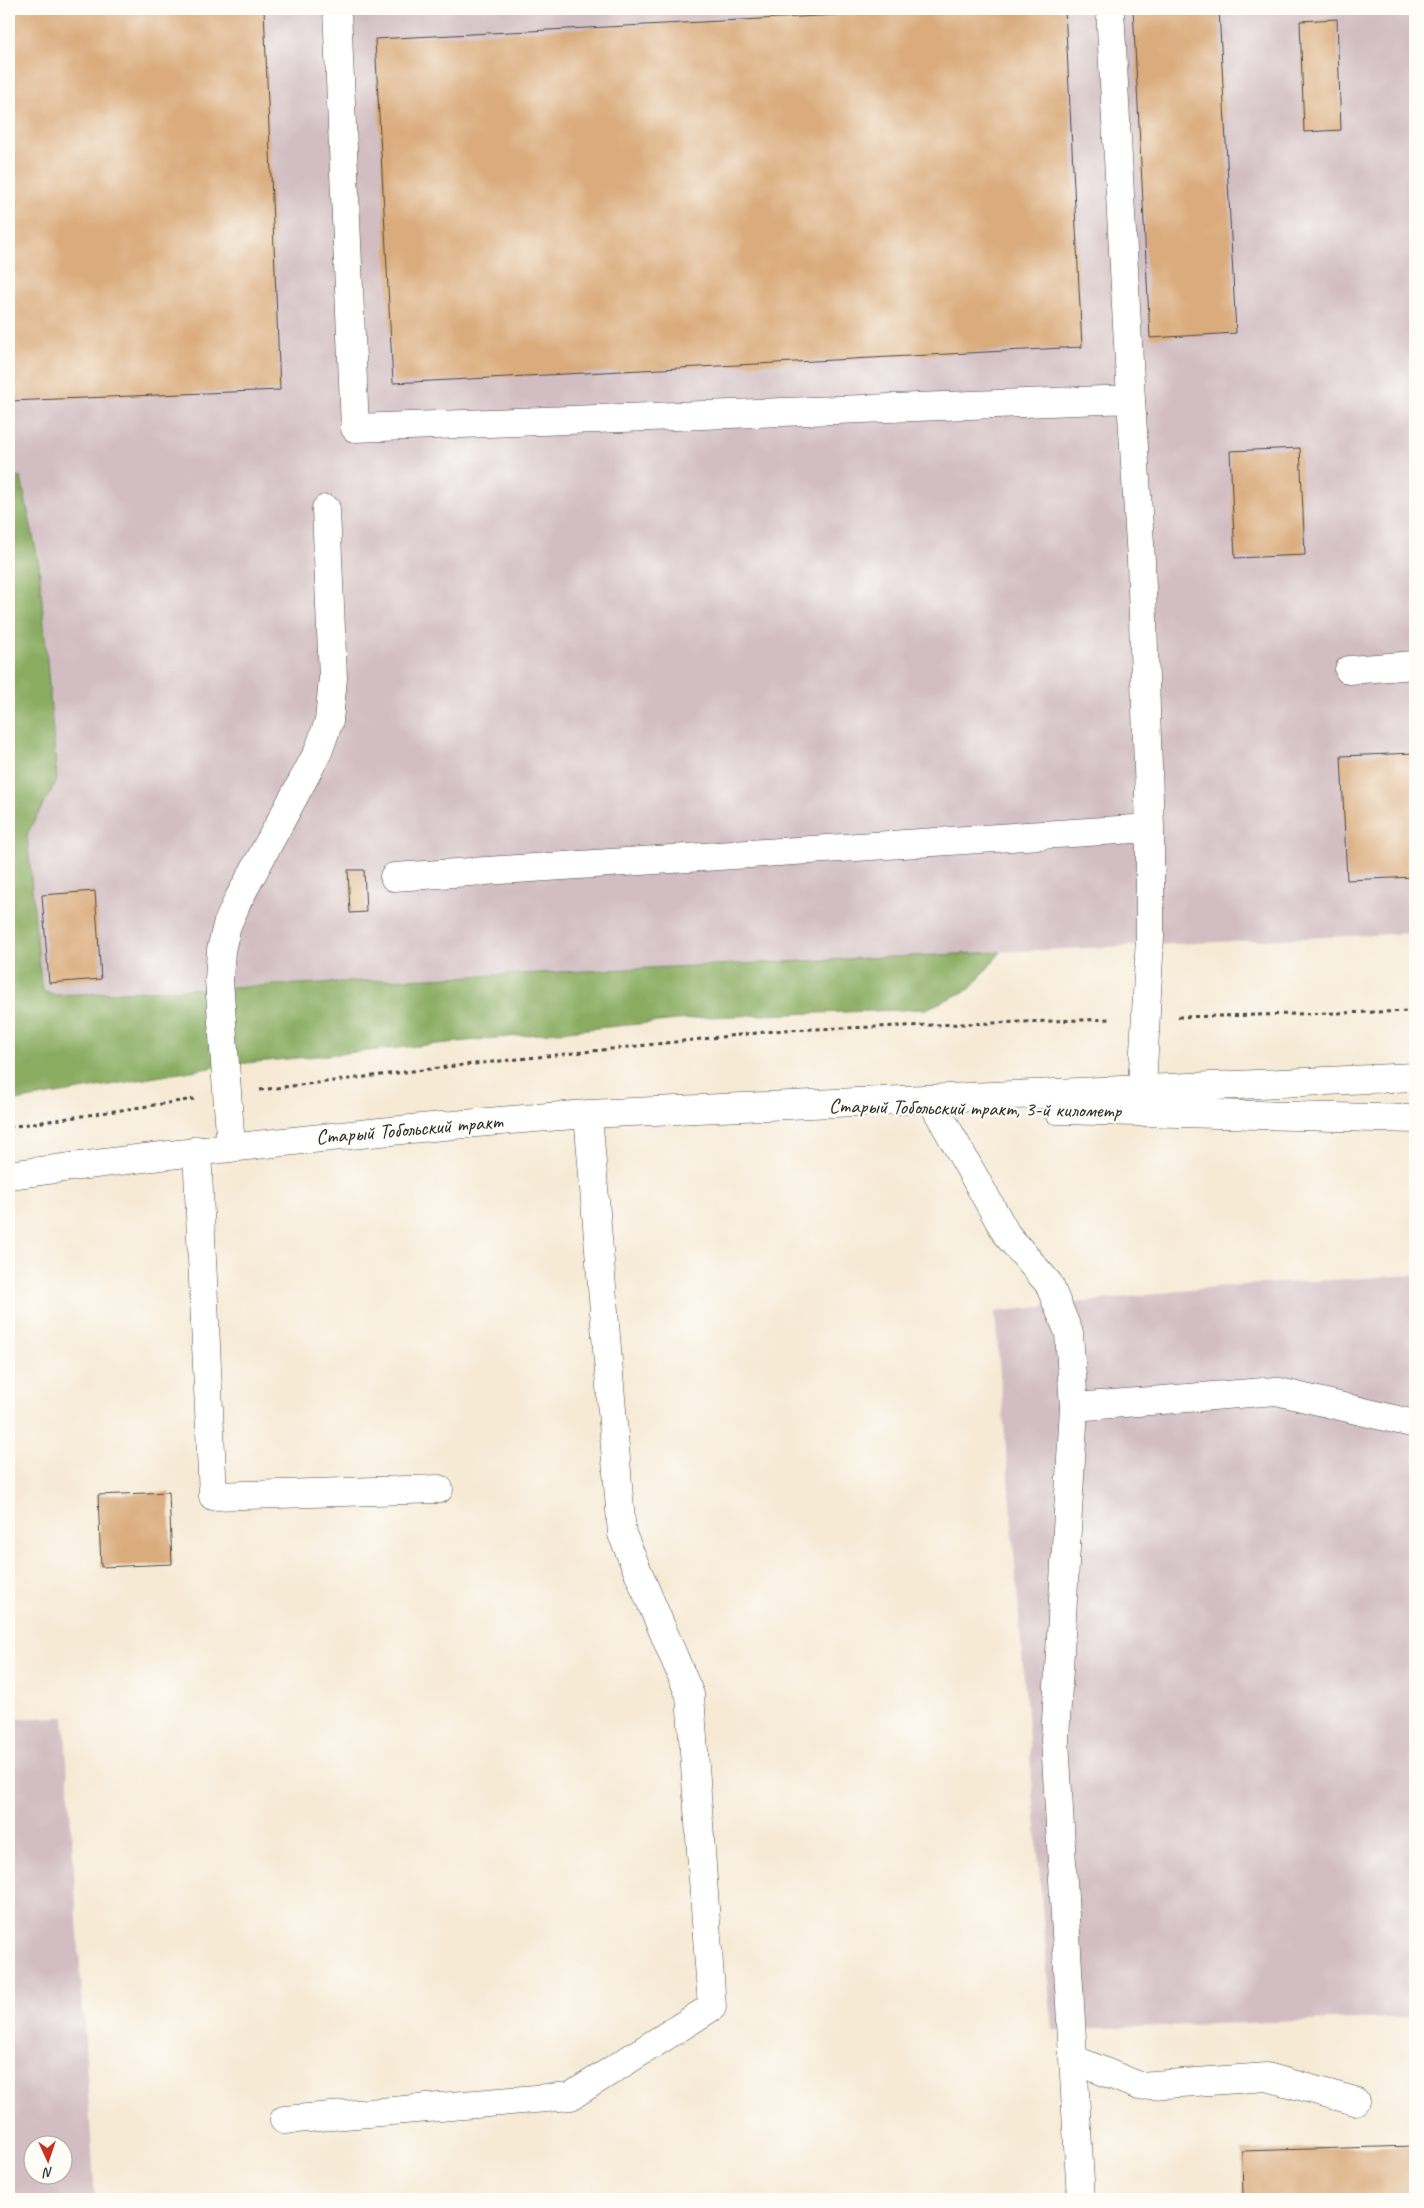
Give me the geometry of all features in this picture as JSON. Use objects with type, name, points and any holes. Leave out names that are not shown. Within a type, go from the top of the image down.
[{"type":"street","points":[[337,9],[355,428],[1131,399]]},
{"type":"street","points":[[1110,9],[1131,399],[1142,560],[1150,828],[1150,937],[1142,1089]]},
{"type":"street","points":[[230,1147],[219,980],[221,950],[227,925],[238,900],[318,752],[329,721],[333,678],[326,509]]},
{"type":"street","points":[[1349,670],[1415,665]]},
{"type":"street","points":[[394,877],[1150,828]]},
{"type":"street","name":"Старый Тобольский тракт, 3-й километр","points":[[810,1104],[1415,1077]]},
{"type":"street","name":"Старый Тобольский тракт, 3-й километр","points":[[810,1104],[1415,1119]]},
{"type":"street","name":"Старый Тобольский тракт","points":[[9,1175],[197,1150],[477,1122],[588,1114],[810,1104]]},
{"type":"street","points":[[935,1106],[1007,1235],[1049,1284],[1070,1333],[1074,1407],[1055,1739],[1081,2199]]},
{"type":"street","points":[[284,2120],[571,2096],[712,2007],[690,1695],[622,1534],[588,1114]]},
{"type":"street","points":[[1319,1116],[1415,1127]]},
{"type":"street","points":[[197,1150],[213,1496],[439,1489]]},
{"type":"street","points":[[1074,1407],[1276,1391],[1415,1424]]},
{"type":"street","points":[[1073,2059],[1139,2086],[1267,2077],[1355,2101]]},
{"type":"path","points":[[9,1127],[227,1094],[446,1067],[784,1030],[1147,1017],[1415,1011]]},
{"type":"shaded area","points":[[9,9],[1415,9],[1415,933],[57,995],[43,992],[27,834],[57,780],[39,565],[21,478],[9,472]]},
{"type":"shaded area","points":[[1415,1275],[1415,2017],[1052,2030],[995,1312],[1225,1286]]},
{"type":"shaded area","points":[[64,1717],[95,2199],[9,2199],[9,1719]]},
{"type":"green space","points":[[9,472],[21,478],[39,565],[57,780],[27,834],[41,983],[44,992],[57,995],[1001,952],[970,989],[926,1009],[708,1017],[227,1065],[9,1102]]},
{"type":"building","points":[[9,9],[264,9],[280,390],[9,401]]},
{"type":"building","points":[[953,9],[1065,9],[1082,347],[393,383],[375,39]]},
{"type":"building","points":[[1133,9],[1219,9],[1236,333],[1150,338]]},
{"type":"building","points":[[1337,19],[1341,130],[1304,132],[1300,21]]},
{"type":"building","points":[[1300,448],[1305,555],[1235,558],[1230,451]]},
{"type":"building","points":[[1415,753],[1415,877],[1347,880],[1341,756]]},
{"type":"building","points":[[348,870],[364,870],[366,912],[350,913]]},
{"type":"building","points":[[95,891],[101,979],[49,983],[42,895]]},
{"type":"building","points":[[169,1492],[172,1564],[101,1567],[98,1495]]},
{"type":"building","points":[[1413,2146],[1415,2199],[1243,2199],[1242,2151]]}]
